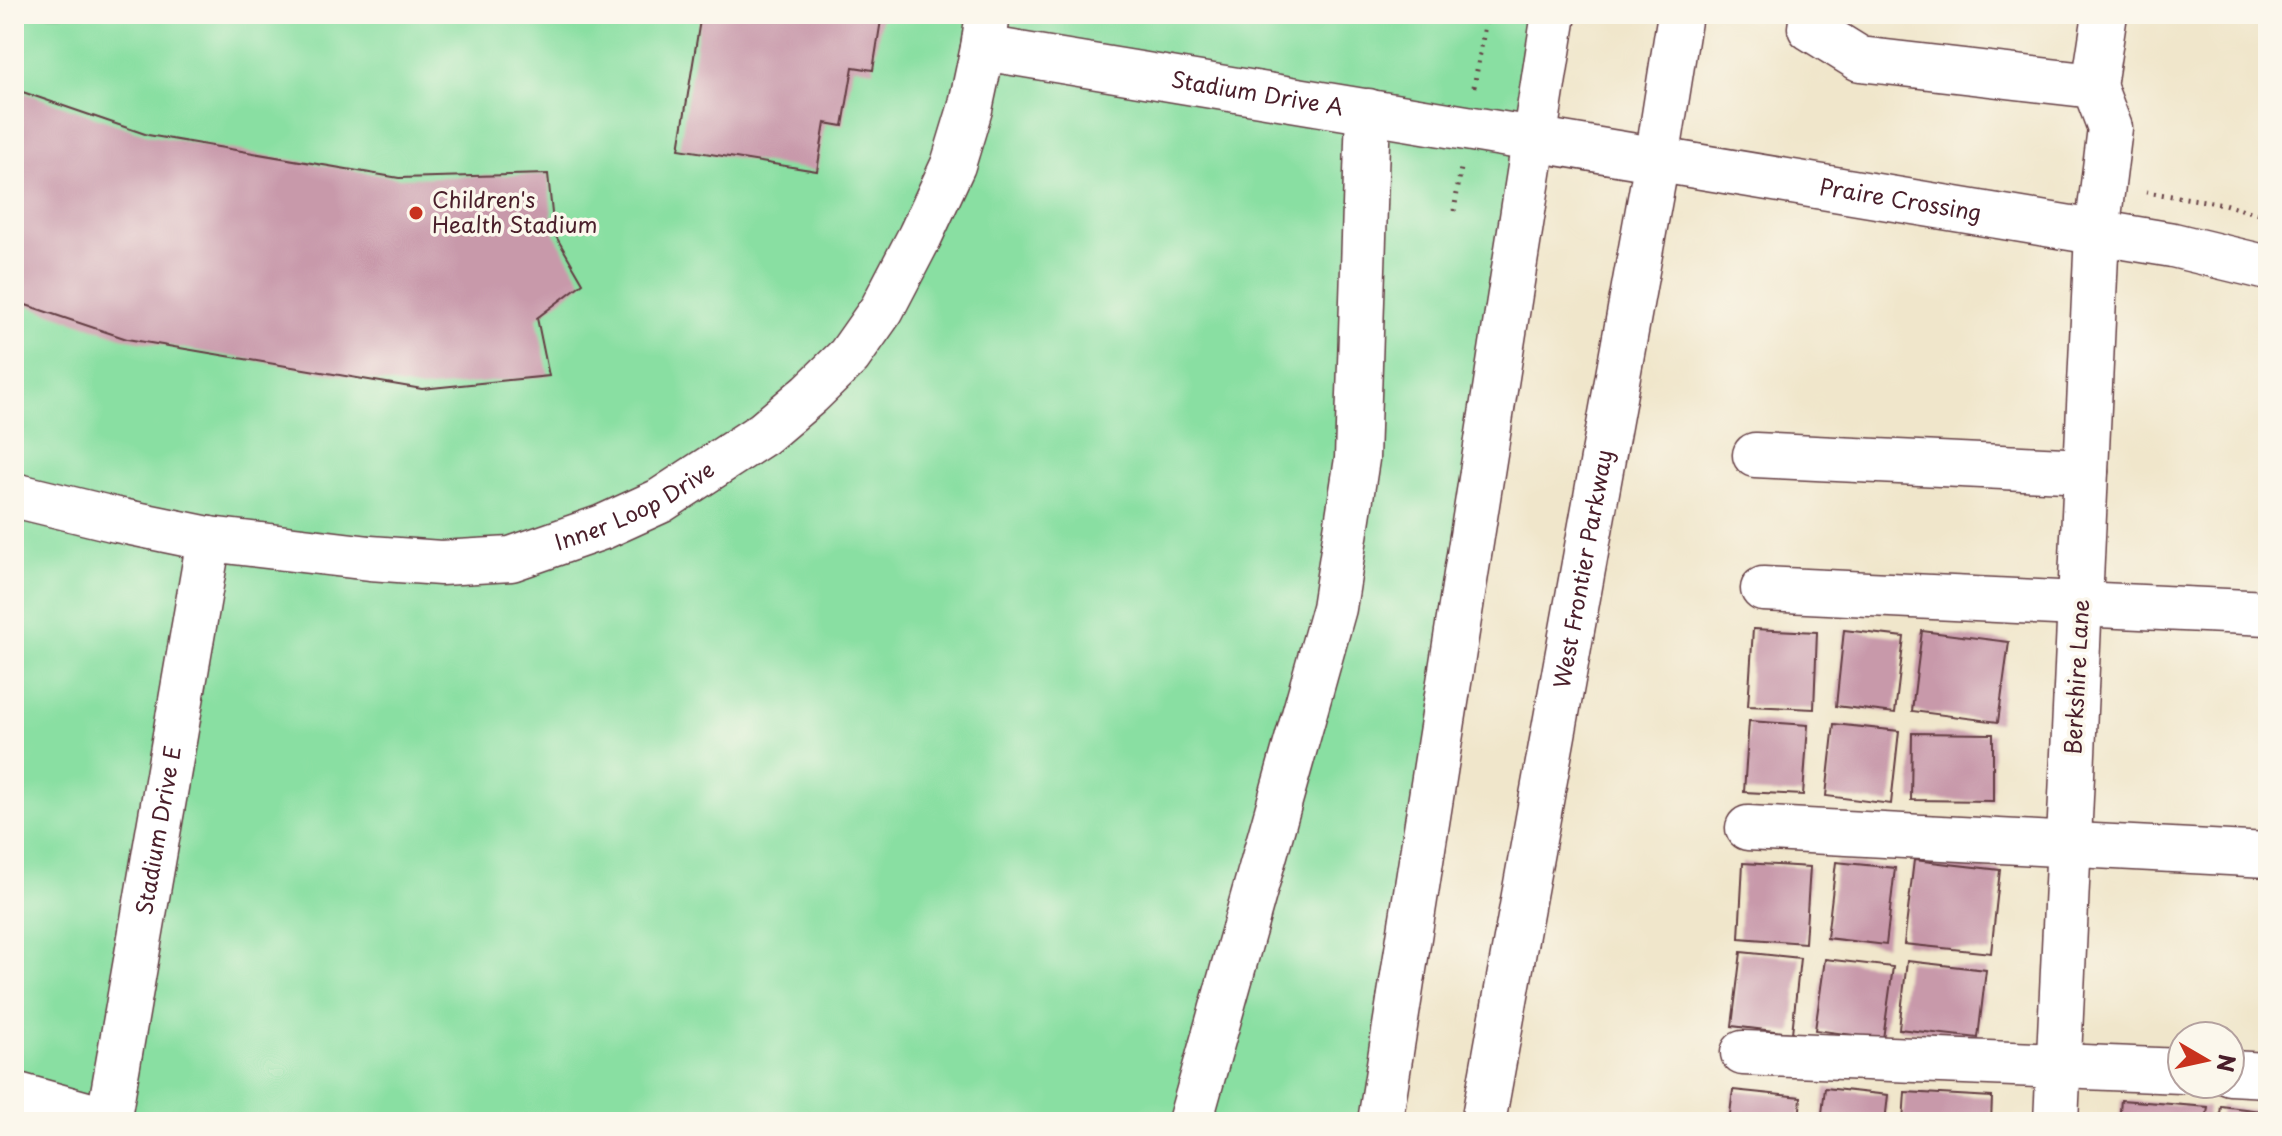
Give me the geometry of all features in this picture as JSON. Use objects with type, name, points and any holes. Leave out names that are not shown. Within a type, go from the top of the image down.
[{"type":"street","points":[[1380,1122],[1554,14]]},
{"type":"street","name":"West Frontier Parkway","points":[[1483,1122],[1657,160],[1680,14]]},
{"type":"street","points":[[1812,14],[1810,28],[1860,59],[2094,86],[2105,14]]},
{"type":"street","name":"Stadium Drive A","points":[[985,31],[1368,111],[1533,138]]},
{"type":"street","name":"Inner Loop Drive","points":[[14,495],[209,539],[425,563],[511,559],[603,527],[660,501],[764,433],[810,394],[858,344],[882,309],[909,259],[953,165],[970,109],[985,31]]},
{"type":"street","name":"Berkshire Lane","points":[[2056,1122],[2097,233],[2110,128],[2094,86]]},
{"type":"street","points":[[1190,1122],[1334,608],[1357,459],[1368,111]]},
{"type":"street","name":"Praire Crossing","points":[[1533,138],[2173,245],[2268,268]]},
{"type":"street","points":[[1755,455],[2086,471]]},
{"type":"street","name":"Stadium Drive E","points":[[108,1121],[209,539]]},
{"type":"street","points":[[1763,589],[2268,613]]},
{"type":"street","points":[[1748,828],[2268,855]]},
{"type":"street","points":[[1743,1053],[2166,1070]]},
{"type":"street","points":[[2246,1074],[2268,1075]]},
{"type":"street","points":[[14,1094],[108,1121]]},
{"type":"path","points":[[2146,192],[2224,204],[2268,217]]},
{"type":"green space","points":[[14,14],[1551,14],[1373,1122],[14,1122]]},
{"type":"building","points":[[701,14],[882,14],[873,70],[853,67],[843,126],[825,123],[817,171],[679,149]]},
{"type":"building","points":[[14,89],[148,135],[399,178],[548,174],[554,233],[583,283],[537,318],[549,376],[422,389],[127,339],[14,301]]},
{"type":"building","points":[[1753,629],[1817,632],[1814,709],[1748,706]]},
{"type":"building","points":[[1844,630],[1904,637],[1895,713],[1836,706]]},
{"type":"building","points":[[1922,631],[2009,642],[1998,722],[1912,711]]},
{"type":"building","points":[[1749,721],[1808,725],[1803,795],[1744,792]]},
{"type":"building","points":[[1834,724],[1899,731],[1891,804],[1826,796]]},
{"type":"building","points":[[1912,733],[1993,734],[1993,801],[1911,800]]},
{"type":"building","points":[[1914,860],[2000,870],[1991,953],[1904,944]]},
{"type":"building","points":[[1836,862],[1895,868],[1886,945],[1827,938]]},
{"type":"building","points":[[1743,863],[1810,867],[1805,943],[1739,938]]},
{"type":"building","points":[[1741,952],[1800,958],[1792,1033],[1732,1026]]},
{"type":"building","points":[[1825,959],[1893,967],[1883,1039],[1815,1030]]},
{"type":"building","points":[[1907,961],[1986,970],[1978,1038],[1899,1029]]},
{"type":"building","points":[[1825,1088],[1888,1095],[1885,1122],[1821,1122]]},
{"type":"building","points":[[1733,1090],[1801,1097],[1799,1122],[1729,1122]]},
{"type":"building","points":[[1905,1092],[1992,1097],[1991,1122],[1903,1122]]},
{"type":"building","points":[[2121,1100],[2208,1107],[2206,1122],[2119,1122]]},
{"type":"building","points":[[2221,1106],[2268,1112],[2268,1122],[2219,1122]]},
{"type":"place","name":"Children's Health Stadium","points":[[416,213]]}]
